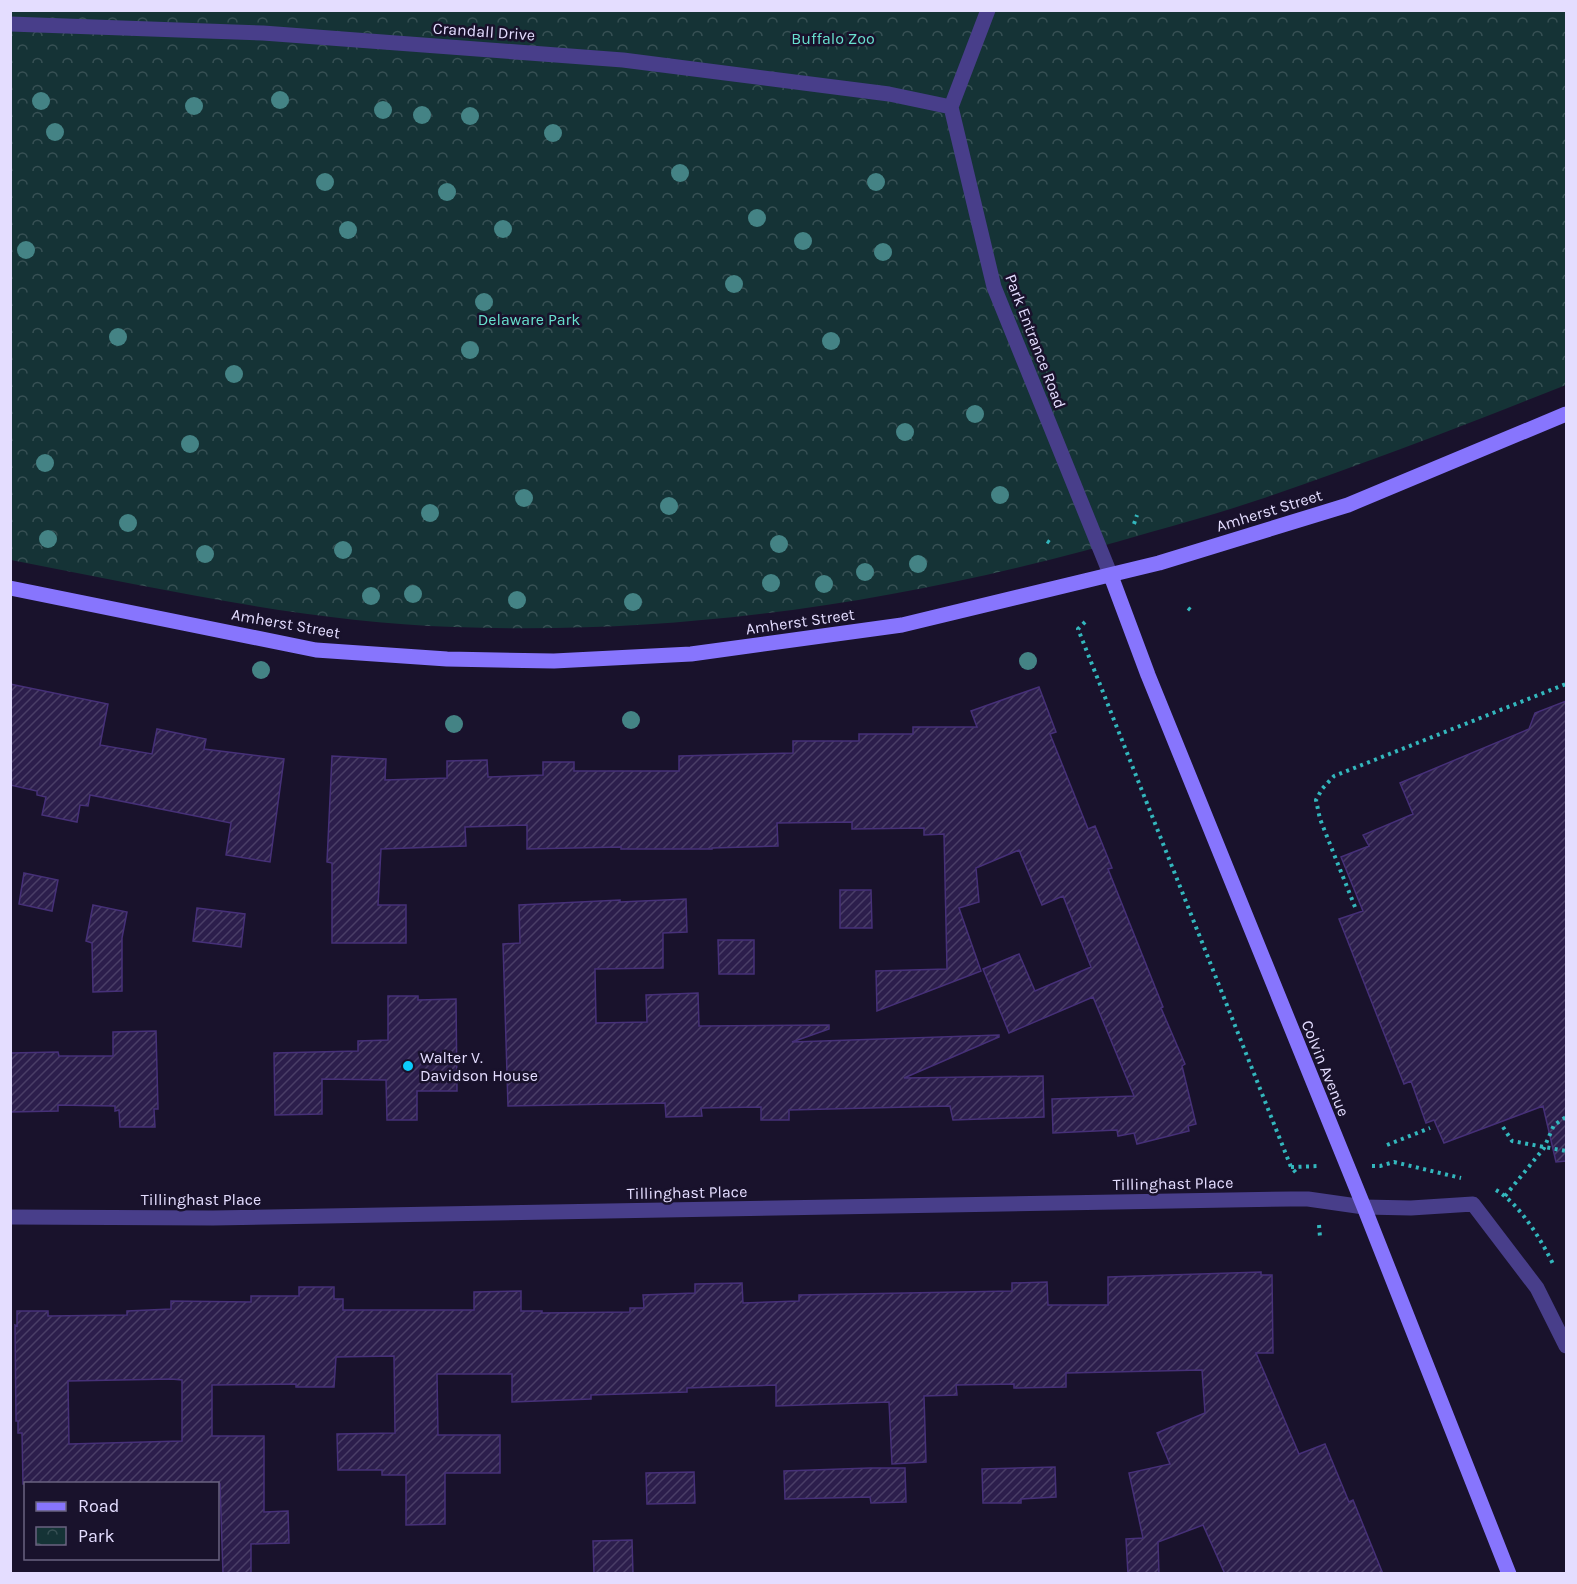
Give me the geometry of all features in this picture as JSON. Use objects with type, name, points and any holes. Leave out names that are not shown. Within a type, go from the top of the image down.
[{"type":"street","points":[[951,107],[988,10]]},
{"type":"street","name":"Crandall Drive","points":[[10,24],[263,33],[623,60],[889,94],[951,107]]},
{"type":"street","name":"Park Entrance Road","points":[[951,107],[994,287],[1111,576]]},
{"type":"street","name":"Amherst Street","points":[[10,588],[316,650],[447,659],[554,661],[691,654],[902,625],[1159,563],[1347,505],[1566,414]]},
{"type":"street","name":"Colvin Avenue","points":[[1111,576],[1148,675],[1364,1207],[1509,1574]]},
{"type":"street","name":"Tillinghast Place","points":[[10,1217],[237,1217],[1291,1199],[1308,1199],[1364,1207],[1412,1208],[1473,1204],[1537,1288],[1566,1346]]},
{"type":"path","points":[[1134,524],[1137,515]]},
{"type":"path","points":[[1047,541],[1053,545]]},
{"type":"path","points":[[1188,608],[1193,612]]},
{"type":"path","points":[[1085,622],[1078,628],[1291,1167],[1310,1166]]},
{"type":"path","points":[[1355,906],[1320,819],[1316,800],[1334,776],[1566,684]]},
{"type":"path","points":[[1506,1196],[1544,1148],[1554,1125],[1566,1117]]},
{"type":"path","points":[[1503,1127],[1512,1141],[1566,1151]]},
{"type":"path","points":[[1387,1144],[1430,1128]]},
{"type":"path","points":[[1380,1166],[1394,1162]]},
{"type":"path","points":[[1319,1224],[1320,1237]]},
{"type":"green space","name":"Delaware Park","points":[[10,11],[1566,11],[1566,385],[1336,473],[1258,500],[1065,556],[893,594],[719,619],[543,628],[398,624],[231,602],[11,560]]},
{"type":"building","points":[[10,684],[108,704],[100,745],[152,754],[157,729],[206,739],[204,749],[284,759],[270,862],[226,855],[231,823],[90,795],[88,806],[80,805],[77,822],[42,815],[46,797],[37,795],[37,791],[10,785]]},
{"type":"building","points":[[1039,687],[1056,732],[1050,734],[1088,829],[1095,826],[1112,868],[1108,869],[1185,1064],[1182,1066],[1196,1124],[1188,1126],[1189,1131],[1137,1144],[1134,1133],[1118,1136],[1117,1130],[1053,1133],[1052,1099],[1134,1096],[1093,997],[1009,1033],[983,969],[1019,954],[1035,991],[1091,967],[1063,896],[1042,905],[1019,850],[976,868],[979,902],[959,908],[981,971],[877,1011],[876,971],[947,969],[944,834],[924,835],[924,828],[852,829],[852,822],[777,823],[778,846],[712,849],[621,849],[621,847],[527,849],[527,825],[465,827],[466,846],[381,849],[378,905],[406,905],[406,943],[332,943],[332,863],[327,862],[332,756],[386,759],[385,780],[447,778],[447,761],[487,760],[488,777],[543,775],[543,762],[574,762],[574,771],[679,771],[679,756],[793,753],[793,741],[859,741],[859,734],[913,734],[913,727],[977,727],[971,711]]},
{"type":"building","points":[[1566,701],[1566,1161],[1556,1162],[1543,1106],[1444,1143],[1434,1120],[1426,1123],[1411,1081],[1404,1084],[1339,919],[1363,911],[1341,857],[1369,846],[1363,835],[1413,814],[1400,783],[1529,729],[1535,713]]},
{"type":"building","points":[[24,873],[58,880],[52,911],[19,904]]},
{"type":"building","points":[[840,890],[871,890],[872,928],[840,928]]},
{"type":"building","points":[[686,899],[687,932],[663,933],[663,968],[595,969],[596,1023],[647,1022],[646,995],[698,993],[699,1026],[829,1025],[829,1029],[792,1042],[999,1035],[999,1037],[904,1078],[1043,1076],[1044,1117],[953,1120],[950,1106],[789,1110],[789,1120],[761,1120],[761,1107],[701,1108],[702,1116],[666,1117],[665,1103],[508,1106],[503,944],[520,943],[519,905]]},
{"type":"building","points":[[93,905],[127,912],[122,938],[122,991],[93,992],[92,943],[86,941]]},
{"type":"building","points":[[197,908],[245,914],[241,947],[193,941]]},
{"type":"building","points":[[718,940],[754,940],[754,974],[719,974]]},
{"type":"building","points":[[388,996],[418,996],[418,1000],[456,999],[457,1091],[417,1091],[417,1120],[387,1120],[386,1080],[322,1079],[322,1114],[275,1115],[274,1053],[358,1051],[358,1041],[388,1040]]},
{"type":"building","points":[[156,1031],[158,1109],[154,1109],[155,1127],[120,1127],[119,1110],[115,1111],[115,1106],[58,1105],[58,1111],[10,1112],[10,1053],[58,1052],[59,1056],[113,1056],[113,1032]]},
{"type":"building","points":[[1261,1272],[1261,1275],[1272,1275],[1273,1353],[1256,1353],[1299,1454],[1325,1444],[1349,1502],[1353,1500],[1383,1574],[1225,1574],[1203,1525],[1158,1542],[1159,1574],[1128,1574],[1126,1539],[1143,1538],[1129,1473],[1170,1464],[1157,1433],[1205,1413],[1202,1370],[1066,1373],[1066,1387],[1014,1388],[1014,1384],[956,1385],[957,1395],[924,1396],[926,1462],[892,1464],[889,1402],[776,1406],[776,1385],[687,1388],[687,1392],[591,1395],[591,1399],[512,1402],[512,1374],[437,1374],[438,1435],[500,1435],[500,1473],[445,1473],[445,1524],[406,1525],[406,1475],[382,1475],[382,1470],[338,1470],[337,1434],[395,1433],[394,1356],[336,1357],[334,1387],[296,1387],[296,1384],[212,1385],[212,1436],[264,1436],[264,1512],[288,1511],[289,1543],[251,1544],[251,1574],[223,1574],[219,1482],[24,1482],[23,1484],[22,1433],[18,1433],[18,1421],[16,1421],[15,1325],[17,1326],[17,1311],[48,1311],[48,1316],[127,1315],[127,1311],[171,1309],[171,1301],[251,1302],[251,1296],[299,1296],[299,1287],[334,1287],[334,1299],[343,1299],[343,1310],[474,1310],[474,1292],[521,1291],[521,1311],[542,1311],[542,1313],[630,1312],[630,1308],[644,1308],[643,1295],[695,1293],[695,1284],[742,1283],[743,1303],[799,1301],[799,1295],[1012,1291],[1012,1283],[1047,1282],[1048,1305],[1108,1305],[1108,1277]],"holes":[[[182,1380],[182,1441],[69,1444],[68,1381]]]},
{"type":"building","points":[[1055,1467],[1056,1497],[1021,1499],[1021,1503],[983,1503],[982,1469]]},
{"type":"building","points":[[905,1468],[906,1502],[871,1503],[870,1497],[785,1499],[784,1471]]},
{"type":"building","points":[[694,1472],[695,1503],[647,1504],[646,1473]]},
{"type":"building","points":[[632,1540],[633,1574],[594,1574],[593,1541]]},
{"type":"place","name":"Walter V. Davidson House","points":[[408,1066]]},
{"type":"park label","name":"Buffalo Zoo","points":[[833,38]]}]
